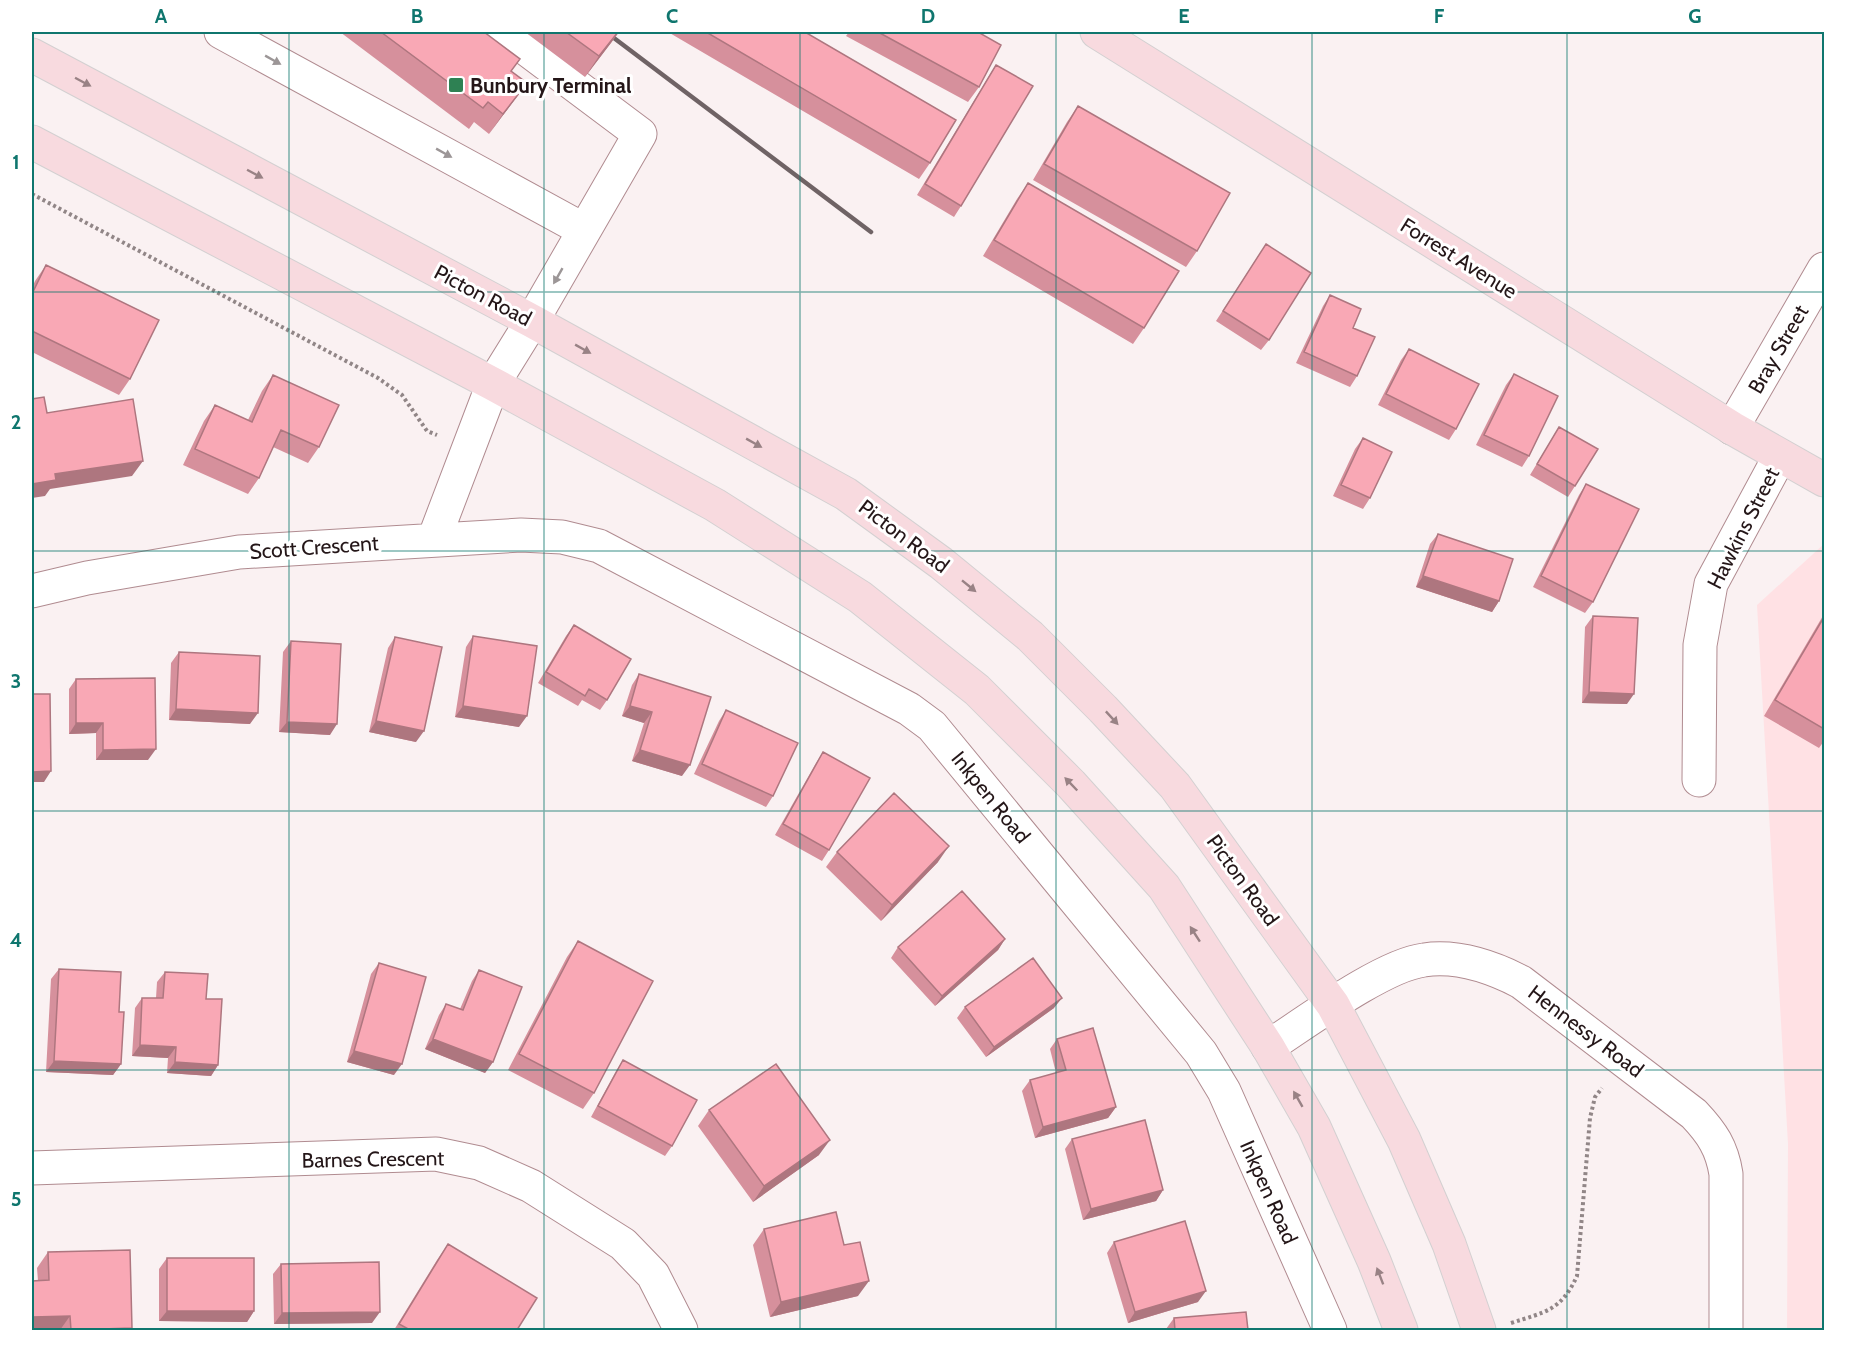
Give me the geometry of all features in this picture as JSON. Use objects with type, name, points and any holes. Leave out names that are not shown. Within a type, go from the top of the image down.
[{"type":"main road","name":"Forrest Avenue","points":[[1097,32],[1732,428],[1824,480]]},
{"type":"main road","name":"Picton Road","points":[[32,55],[532,321],[846,494],[941,563],[1030,636],[1175,786],[1333,1005],[1404,1140],[1449,1244],[1493,1327]]},
{"type":"main road","points":[[32,142],[493,384],[715,505],[860,597],[977,690],[1071,784],[1164,887],[1268,1047],[1314,1127],[1374,1261],[1401,1330]]},
{"type":"street","points":[[221,32],[584,230]]},
{"type":"street","points":[[434,539],[493,384],[640,134],[504,32]]},
{"type":"street","name":"Bray Street","points":[[1732,428],[1824,269]]},
{"type":"street","name":"Hawkins Street","points":[[1699,780],[1700,645],[1711,584],[1780,456]]},
{"type":"street","name":"Inkpen Road","points":[[434,539],[521,535],[562,537],[599,546],[882,694],[933,726],[1201,1053],[1224,1091],[1330,1330]]},
{"type":"street","name":"Scott Crescent","points":[[32,591],[87,578],[240,552],[434,539]]},
{"type":"street","name":"Hennessy Road","points":[[1268,1047],[1391,971],[1424,960],[1457,960],[1494,968],[1521,982],[1694,1114],[1712,1134],[1722,1152],[1726,1174],[1726,1330]]},
{"type":"street","name":"Barnes Crescent","points":[[32,1168],[436,1154],[480,1163],[531,1186],[623,1245],[653,1275],[679,1321],[681,1330]]},
{"type":"path","points":[[32,194],[378,378],[402,395],[426,431],[469,447]]},
{"type":"path","points":[[1493,1327],[1552,1310],[1568,1296],[1577,1276],[1590,1118],[1595,1097],[1608,1080]]},
{"type":"shaded area","points":[[1824,544],[1824,1330],[1787,1330],[1788,1144],[1757,605]]},
{"type":"building","points":[[381,32],[484,32],[520,59],[511,71],[527,83],[503,114],[488,102],[483,108]]},
{"type":"building","points":[[566,32],[618,32],[599,56]]},
{"type":"building","points":[[706,32],[805,32],[956,120],[930,163]]},
{"type":"building","points":[[878,32],[978,32],[1001,45],[979,87]]},
{"type":"building","points":[[996,65],[1033,86],[961,206],[925,184]]},
{"type":"building","points":[[1078,106],[1230,193],[1197,251],[1044,164]]},
{"type":"building","points":[[1028,183],[1179,271],[1144,328],[994,240]]},
{"type":"building","points":[[1266,244],[1311,273],[1269,340],[1223,311]]},
{"type":"building","points":[[46,265],[159,320],[130,379],[32,331],[32,294]]},
{"type":"building","points":[[1330,295],[1361,309],[1353,328],[1375,337],[1357,376],[1304,352]]},
{"type":"building","points":[[1409,349],[1479,384],[1456,429],[1386,394]]},
{"type":"building","points":[[1514,374],[1558,396],[1529,456],[1484,435]]},
{"type":"building","points":[[273,375],[339,405],[319,447],[281,430],[259,478],[195,449],[215,405],[252,422]]},
{"type":"building","points":[[44,397],[47,413],[133,399],[143,461],[55,474],[56,480],[32,484],[32,399]]},
{"type":"building","points":[[1559,427],[1598,449],[1575,486],[1537,464]]},
{"type":"building","points":[[1363,438],[1392,452],[1370,498],[1341,485]]},
{"type":"building","points":[[1586,484],[1639,509],[1593,602],[1541,576]]},
{"type":"building","points":[[1438,534],[1513,559],[1499,601],[1423,576]]},
{"type":"building","points":[[1593,616],[1638,618],[1634,694],[1589,692]]},
{"type":"building","points":[[1824,617],[1824,729],[1775,700]]},
{"type":"building","points":[[574,625],[631,659],[607,700],[589,689],[585,696],[546,672]]},
{"type":"building","points":[[473,636],[537,646],[527,716],[463,706]]},
{"type":"building","points":[[395,637],[442,647],[424,731],[376,721]]},
{"type":"building","points":[[291,641],[341,644],[337,724],[287,722]]},
{"type":"building","points":[[179,652],[260,656],[258,713],[176,709]]},
{"type":"building","points":[[639,674],[711,697],[690,765],[640,750],[652,712],[630,706]]},
{"type":"building","points":[[155,678],[156,749],[103,750],[103,723],[76,723],[76,679]]},
{"type":"building","points":[[32,694],[50,694],[51,771],[32,772]]},
{"type":"building","points":[[726,710],[798,743],[773,796],[702,764]]},
{"type":"building","points":[[823,752],[870,778],[829,850],[783,824]]},
{"type":"building","points":[[894,793],[949,846],[892,905],[837,852]]},
{"type":"building","points":[[962,891],[1005,939],[942,996],[898,947]]},
{"type":"building","points":[[578,941],[653,981],[594,1093],[519,1054]]},
{"type":"building","points":[[1033,958],[1062,998],[994,1047],[965,1007]]},
{"type":"building","points":[[379,963],[426,977],[402,1064],[354,1051]]},
{"type":"building","points":[[59,969],[121,972],[119,1012],[124,1012],[121,1064],[54,1061]]},
{"type":"building","points":[[479,970],[522,987],[493,1062],[433,1039],[446,1004],[463,1010]]},
{"type":"building","points":[[165,972],[208,974],[206,999],[222,999],[218,1065],[175,1062],[176,1047],[140,1045],[142,998],[163,998]]},
{"type":"building","points":[[1093,1028],[1116,1107],[1043,1127],[1030,1080],[1066,1070],[1057,1039]]},
{"type":"building","points":[[623,1060],[697,1100],[672,1146],[598,1106]]},
{"type":"building","points":[[776,1064],[830,1140],[764,1186],[709,1110]]},
{"type":"building","points":[[1145,1120],[1163,1190],[1091,1209],[1072,1139]]},
{"type":"building","points":[[836,1212],[844,1245],[860,1242],[869,1281],[781,1302],[764,1229]]},
{"type":"building","points":[[1185,1221],[1206,1291],[1135,1312],[1114,1242]]},
{"type":"building","points":[[448,1244],[537,1298],[517,1330],[410,1330],[399,1324]]},
{"type":"building","points":[[130,1250],[132,1328],[71,1330],[70,1316],[32,1317],[32,1281],[49,1280],[48,1252]]},
{"type":"building","points":[[167,1258],[254,1258],[254,1311],[167,1311]]},
{"type":"building","points":[[379,1262],[380,1312],[282,1313],[281,1264]]},
{"type":"building","points":[[1246,1312],[1248,1330],[1175,1330],[1174,1318]]},
{"type":"railway","points":[[606,32],[871,232]]},
{"type":"place","name":"Bunbury Terminal","points":[[456,85]]}]
